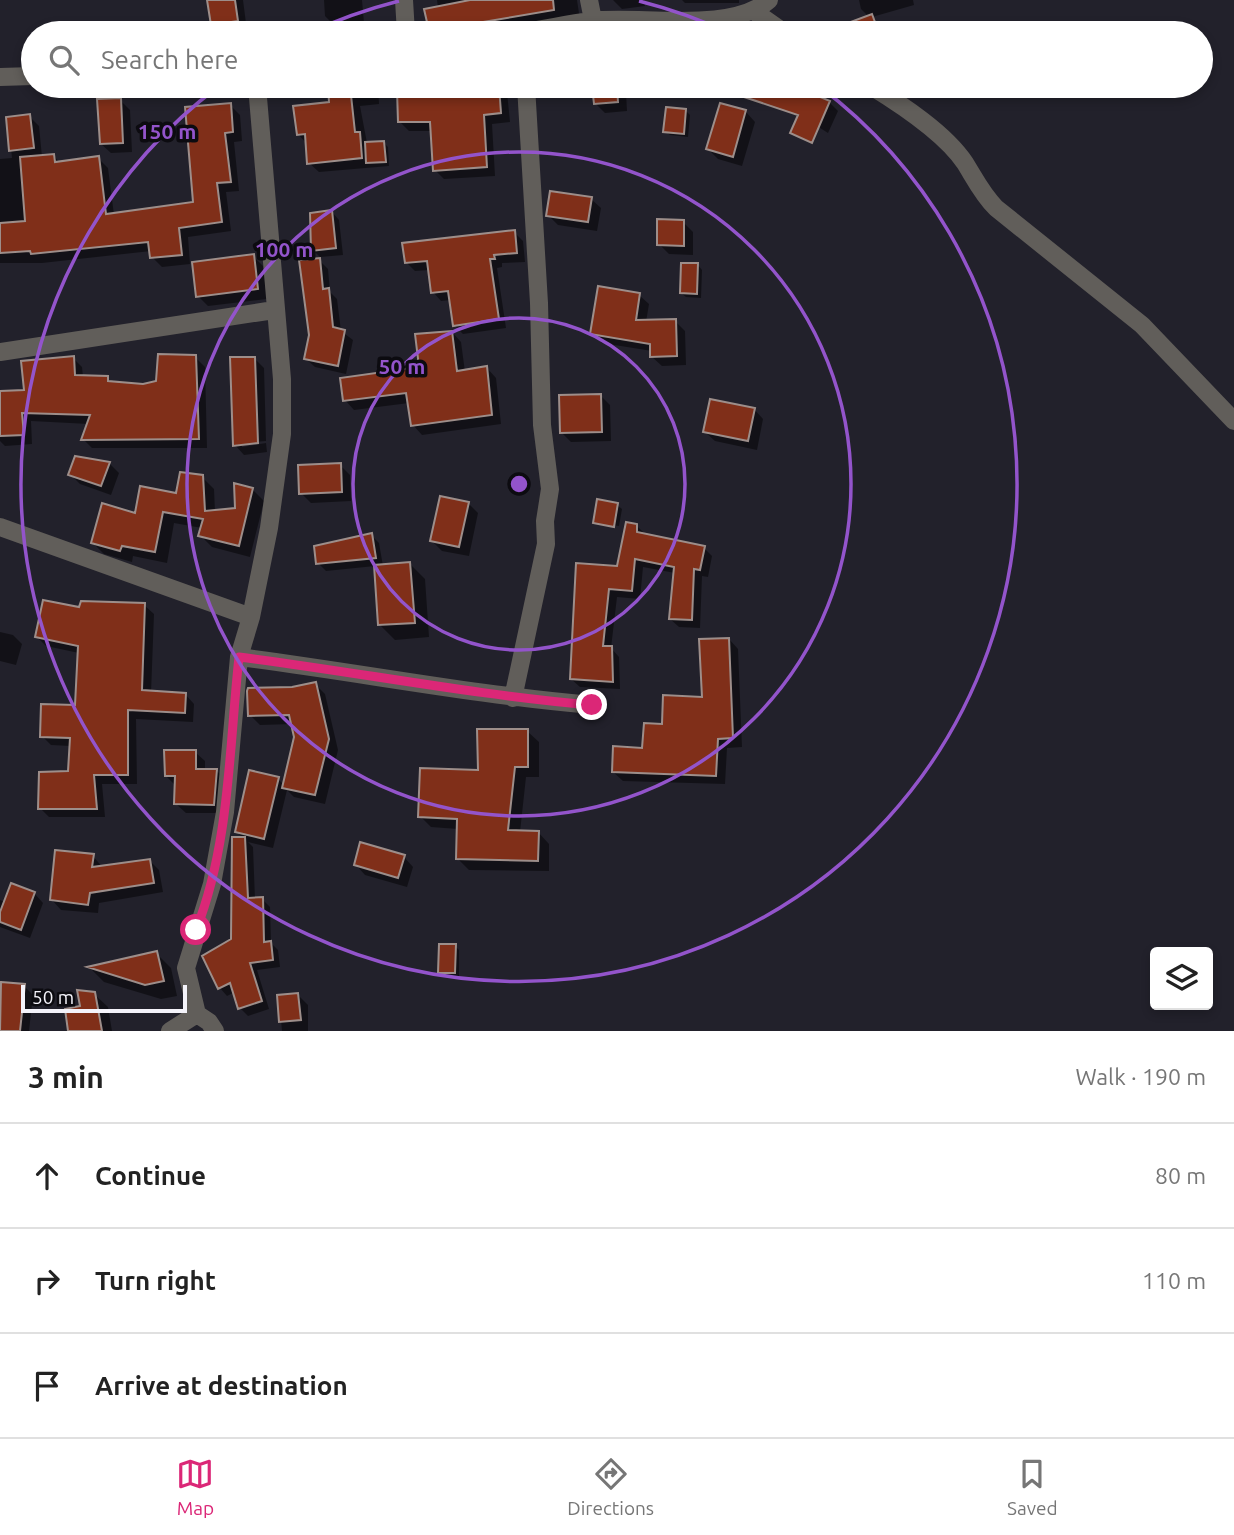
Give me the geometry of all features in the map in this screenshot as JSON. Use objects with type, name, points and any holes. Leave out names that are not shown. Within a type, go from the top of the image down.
[{"type":"street","points":[[404,0],[405,21]]},
{"type":"street","points":[[589,0],[593,20]]},
{"type":"street","points":[[688,21],[755,12],[769,0]]},
{"type":"street","points":[[755,12],[768,21]]},
{"type":"street","points":[[588,21],[637,21]]},
{"type":"street","points":[[0,77],[21,76]]},
{"type":"street","points":[[215,1031],[209,1022],[197,1014],[186,968],[212,884],[225,812],[239,657],[251,617],[269,528],[282,434],[282,379],[258,98]]},
{"type":"street","points":[[513,698],[546,544],[545,521],[550,489],[542,425],[539,303],[527,98]]},
{"type":"street","points":[[890,98],[906,108],[954,151],[983,194],[996,208],[1142,325],[1234,421]]},
{"type":"street","points":[[0,352],[274,310]]},
{"type":"street","points":[[0,527],[251,617]]},
{"type":"street","points":[[239,657],[358,672],[513,698],[592,705]]},
{"type":"street","points":[[170,1031],[197,1014]]},
{"type":"building","points":[[207,0],[235,0],[238,21],[210,21]]},
{"type":"building","points":[[470,0],[553,0],[554,10],[489,21],[427,21],[424,9]]},
{"type":"building","points":[[872,14],[875,21],[853,21]]},
{"type":"building","points":[[121,98],[123,143],[100,144],[97,99]]},
{"type":"building","points":[[329,98],[351,98],[355,132],[360,132],[362,158],[307,164],[305,134],[297,135],[293,106],[329,102]]},
{"type":"building","points":[[397,98],[500,98],[501,113],[484,115],[487,167],[433,171],[430,122],[398,122]]},
{"type":"building","points":[[593,98],[618,98],[618,102],[594,104]]},
{"type":"building","points":[[747,98],[823,98],[830,101],[812,143],[790,133],[798,115]]},
{"type":"building","points":[[231,103],[233,132],[225,133],[231,182],[217,183],[222,222],[179,228],[182,255],[150,258],[148,242],[31,254],[30,251],[0,253],[0,223],[25,221],[20,157],[54,154],[55,162],[99,156],[106,214],[193,202],[185,107]]},
{"type":"building","points":[[720,103],[746,110],[733,157],[706,149]]},
{"type":"building","points":[[666,107],[686,109],[684,134],[663,132]]},
{"type":"building","points":[[30,114],[34,148],[9,151],[6,117]]},
{"type":"building","points":[[384,141],[386,162],[366,163],[365,142]]},
{"type":"building","points":[[550,191],[592,197],[588,222],[546,216]]},
{"type":"building","points":[[332,210],[336,248],[311,251],[310,213]]},
{"type":"building","points":[[657,219],[684,220],[684,246],[657,245]]},
{"type":"building","points":[[515,230],[517,253],[494,255],[495,259],[490,259],[499,319],[453,326],[448,291],[431,293],[427,261],[405,263],[402,243]]},
{"type":"building","points":[[254,254],[258,289],[196,297],[192,262]]},
{"type":"building","points":[[320,258],[323,289],[329,288],[333,327],[345,330],[338,366],[304,359],[309,335],[299,260]]},
{"type":"building","points":[[681,263],[698,263],[697,294],[680,293]]},
{"type":"building","points":[[598,286],[640,293],[636,320],[676,319],[677,356],[650,357],[650,344],[590,334]]},
{"type":"building","points":[[452,331],[457,371],[487,366],[492,415],[411,426],[406,393],[343,401],[340,378],[419,367],[415,334]]},
{"type":"building","points":[[158,354],[196,355],[199,439],[81,440],[90,415],[22,413],[24,435],[0,436],[0,391],[24,390],[21,361],[74,356],[75,375],[108,376],[108,381],[143,384],[156,381]]},
{"type":"building","points":[[230,357],[255,357],[258,443],[233,446]]},
{"type":"building","points":[[601,394],[602,432],[560,433],[559,395]]},
{"type":"building","points":[[710,399],[755,408],[748,441],[703,432]]},
{"type":"building","points":[[75,456],[110,462],[101,486],[68,475]]},
{"type":"building","points":[[341,463],[342,492],[299,494],[298,465]]},
{"type":"building","points":[[180,472],[203,475],[205,511],[235,508],[234,483],[253,488],[239,546],[198,536],[203,519],[163,512],[155,552],[122,546],[120,551],[91,543],[102,503],[135,513],[140,486],[176,493]]},
{"type":"building","points":[[440,496],[469,502],[459,547],[430,541]]},
{"type":"building","points":[[597,499],[618,503],[614,527],[593,523]]},
{"type":"building","points":[[626,522],[637,524],[637,532],[705,546],[700,570],[694,569],[692,620],[669,619],[674,567],[635,559],[632,591],[609,589],[603,646],[612,646],[613,682],[570,679],[576,563],[617,566]]},
{"type":"building","points":[[372,533],[376,558],[316,564],[314,546]]},
{"type":"building","points":[[410,562],[415,623],[378,625],[374,565]]},
{"type":"building","points":[[43,600],[79,607],[81,601],[145,603],[142,690],[186,693],[185,713],[128,710],[128,775],[94,775],[97,809],[38,809],[39,772],[68,771],[70,738],[40,737],[41,704],[75,705],[78,646],[35,637]]},
{"type":"building","points":[[729,638],[733,738],[718,739],[716,776],[612,772],[613,746],[642,748],[644,723],[662,724],[663,695],[702,697],[699,639]]},
{"type":"building","points":[[316,682],[329,739],[315,795],[282,788],[294,737],[289,715],[248,716],[247,691],[248,688],[292,687]]},
{"type":"building","points":[[477,729],[528,729],[528,767],[515,767],[508,830],[539,831],[538,861],[456,859],[457,819],[418,817],[420,768],[478,770]]},
{"type":"building","points":[[164,750],[196,750],[196,769],[217,769],[214,805],[174,804],[175,776],[165,776]]},
{"type":"building","points":[[249,770],[279,777],[264,839],[235,832]]},
{"type":"building","points":[[232,837],[245,837],[248,898],[263,897],[264,942],[271,941],[273,960],[250,963],[262,1001],[238,1009],[230,983],[218,989],[202,956],[231,939]]},
{"type":"building","points":[[360,842],[405,855],[398,878],[354,865]]},
{"type":"building","points":[[55,850],[94,854],[92,867],[150,859],[154,883],[90,893],[88,905],[50,900]]},
{"type":"building","points":[[11,883],[35,892],[21,930],[0,922],[0,912]]},
{"type":"building","points":[[439,944],[456,944],[455,973],[438,973]]},
{"type":"building","points":[[157,951],[164,981],[145,985],[87,967]]},
{"type":"building","points":[[1,982],[25,984],[20,1031],[0,1031]]},
{"type":"building","points":[[77,990],[95,992],[102,1031],[68,1031],[65,1009],[80,1006]]},
{"type":"building","points":[[298,993],[301,1020],[279,1022],[277,995]]},
{"type":"route","points":[[196,930],[212,884],[225,812],[229,744],[239,657],[358,672],[513,698],[592,705]]}]
